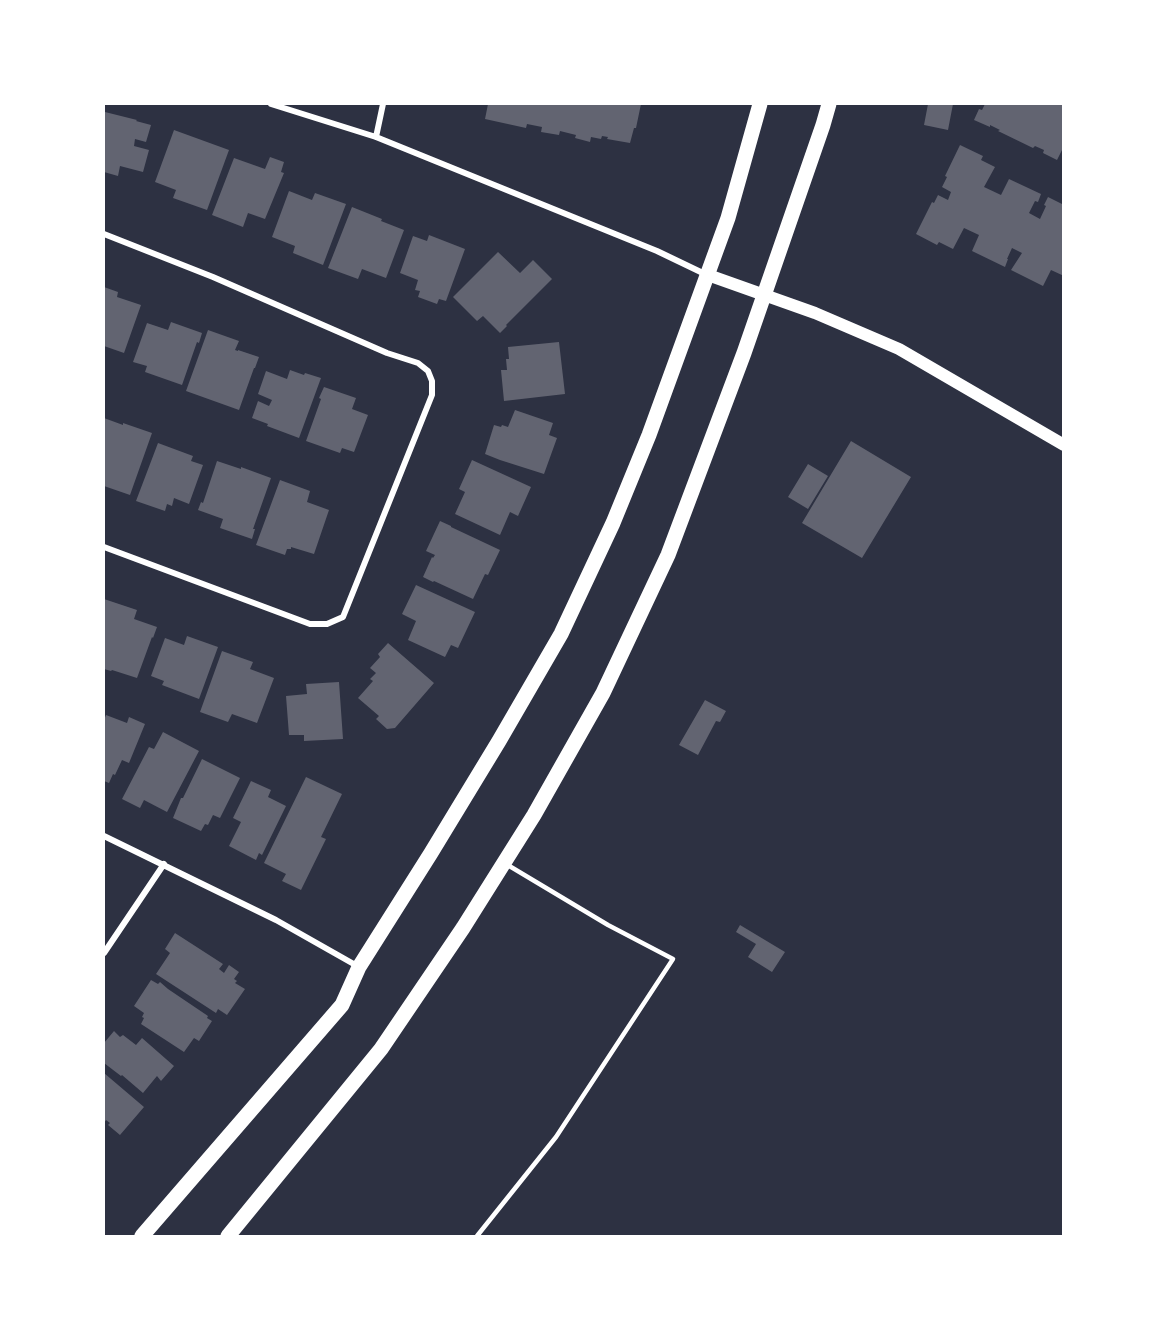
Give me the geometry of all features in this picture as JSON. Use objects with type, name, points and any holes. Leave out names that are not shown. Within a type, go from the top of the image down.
[{"type":"main road","points":[[142,1236],[342,1005],[359,966],[500,741],[561,634],[613,524],[649,435],[728,218],[760,104]]},
{"type":"main road","points":[[228,1236],[381,1049],[463,928],[534,815],[603,693],[668,555],[764,295],[824,125],[829,104]]},
{"type":"main road","points":[[708,275],[815,313],[899,350],[1064,445]]},
{"type":"street","points":[[271,104],[376,137],[657,251],[708,275]]},
{"type":"street","points":[[376,137],[383,104]]},
{"type":"street","points":[[104,234],[213,277],[387,353],[418,363],[428,371],[432,381],[432,395],[343,617],[327,624],[310,624],[104,547]]},
{"type":"street","points":[[104,836],[276,920],[359,966]]},
{"type":"street","points":[[104,953],[164,864]]},
{"type":"lane","points":[[477,1236],[556,1137],[673,959],[608,925],[504,863]]},
{"type":"building","points":[[488,104],[641,104],[630,143],[602,136],[601,139],[591,137],[590,142],[560,131],[559,135],[541,132],[542,127],[527,124],[526,128],[485,119]]},
{"type":"building","points":[[928,104],[953,104],[948,130],[924,125]]},
{"type":"building","points":[[985,104],[1064,104],[1064,142],[1062,145],[1064,146],[1057,160],[1043,153],[1044,150],[1035,146],[1033,148],[990,125],[990,127],[974,120],[979,109],[982,110]]},
{"type":"building","points":[[105,112],[151,125],[146,142],[135,139],[134,146],[149,150],[143,172],[120,166],[118,176],[104,172]]},
{"type":"building","points":[[174,130],[229,150],[207,210],[173,198],[176,190],[155,182]]},
{"type":"building","points":[[960,145],[983,156],[981,160],[995,167],[984,187],[1001,195],[1009,179],[1041,194],[1029,213],[1040,219],[1048,197],[1064,205],[1064,276],[1051,270],[1043,286],[1011,270],[1022,253],[1012,248],[1005,267],[972,251],[979,235],[964,228],[953,249],[939,242],[937,245],[916,234],[938,195],[948,200],[951,192],[942,187]]},
{"type":"building","points":[[270,157],[284,162],[281,172],[284,173],[265,219],[248,213],[243,227],[212,215],[234,158],[265,169]]},
{"type":"building","points":[[289,191],[312,200],[315,193],[346,204],[323,265],[293,253],[295,246],[272,237]]},
{"type":"building","points":[[352,207],[404,230],[386,278],[362,269],[358,279],[328,268]]},
{"type":"building","points":[[429,235],[465,249],[446,301],[439,299],[437,304],[418,297],[420,291],[415,290],[418,280],[400,273],[413,236],[427,241]]},
{"type":"building","points":[[498,252],[520,273],[533,260],[552,279],[500,333],[483,316],[477,321],[453,297]]},
{"type":"building","points":[[104,287],[118,292],[117,297],[141,305],[124,353],[104,346]]},
{"type":"building","points":[[171,322],[202,333],[182,385],[145,372],[147,366],[133,362],[147,323],[168,330]]},
{"type":"building","points":[[208,330],[239,341],[235,350],[259,357],[239,410],[186,391]]},
{"type":"building","points":[[559,342],[565,394],[504,401],[501,370],[507,370],[508,347]]},
{"type":"building","points":[[290,370],[321,378],[299,438],[252,418],[258,401],[269,406],[272,400],[258,394],[266,371],[287,379]]},
{"type":"building","points":[[324,387],[356,398],[352,409],[368,415],[354,452],[342,448],[340,453],[306,441]]},
{"type":"building","points":[[515,410],[553,423],[549,435],[557,438],[544,474],[485,454],[494,425],[508,427]]},
{"type":"building","points":[[104,418],[152,433],[130,495],[104,486]]},
{"type":"building","points":[[851,441],[911,477],[862,558],[802,523]]},
{"type":"building","points":[[158,443],[193,456],[191,461],[203,465],[189,504],[174,498],[172,506],[167,504],[165,511],[136,501]]},
{"type":"building","points":[[472,460],[531,487],[518,516],[510,512],[500,535],[455,514],[465,492],[459,489]]},
{"type":"building","points":[[217,461],[271,478],[253,529],[255,529],[252,539],[220,528],[223,519],[198,510],[201,502],[203,503]]},
{"type":"building","points":[[808,464],[828,476],[808,509],[788,497]]},
{"type":"building","points":[[280,480],[310,491],[307,502],[329,510],[314,554],[291,547],[287,549],[285,555],[256,545]]},
{"type":"building","points":[[440,521],[500,550],[473,599],[423,577],[435,555],[426,551]]},
{"type":"building","points":[[416,585],[475,612],[458,648],[451,645],[445,657],[408,640],[416,621],[402,614]]},
{"type":"building","points":[[104,599],[137,610],[134,619],[157,627],[137,678],[104,669]]},
{"type":"building","points":[[187,636],[218,647],[199,699],[162,685],[164,681],[151,676],[165,638],[184,645]]},
{"type":"building","points":[[388,643],[434,683],[395,728],[387,729],[376,719],[379,716],[358,698],[373,681],[370,679],[376,673],[370,668]]},
{"type":"building","points":[[222,651],[253,662],[250,669],[274,678],[257,723],[232,714],[228,722],[200,712]]},
{"type":"building","points":[[339,682],[343,739],[304,741],[304,735],[289,735],[286,696],[307,694],[306,684]]},
{"type":"building","points":[[705,700],[726,711],[720,722],[716,721],[698,755],[679,745]]},
{"type":"building","points":[[106,715],[127,723],[129,717],[145,724],[129,763],[122,760],[109,783],[104,781],[104,720]]},
{"type":"building","points":[[163,732],[199,751],[167,812],[144,800],[140,808],[122,799],[149,747],[154,749]]},
{"type":"building","points":[[202,759],[240,778],[220,818],[213,815],[208,825],[205,824],[201,831],[173,818]]},
{"type":"building","points":[[306,777],[342,794],[321,837],[326,839],[301,890],[282,881],[286,874],[264,863]]},
{"type":"building","points":[[251,781],[271,790],[268,797],[286,806],[262,855],[259,853],[256,860],[229,846],[241,822],[233,818]]},
{"type":"building","points":[[740,925],[785,952],[772,972],[748,957],[756,944],[736,932]]},
{"type":"building","points":[[175,933],[223,964],[219,969],[224,973],[229,965],[239,972],[234,979],[237,981],[235,983],[245,989],[227,1015],[218,1009],[216,1013],[156,974],[170,953],[165,949]]},
{"type":"building","points":[[151,980],[158,984],[160,982],[212,1021],[199,1041],[194,1038],[184,1052],[141,1024],[144,1013],[134,1006]]},
{"type":"building","points":[[114,1031],[120,1037],[123,1035],[136,1045],[142,1038],[174,1066],[161,1081],[157,1076],[143,1093],[104,1063],[104,1043]]},
{"type":"building","points":[[104,1073],[144,1107],[120,1135],[108,1125],[110,1123],[106,1120],[104,1123]]}]
